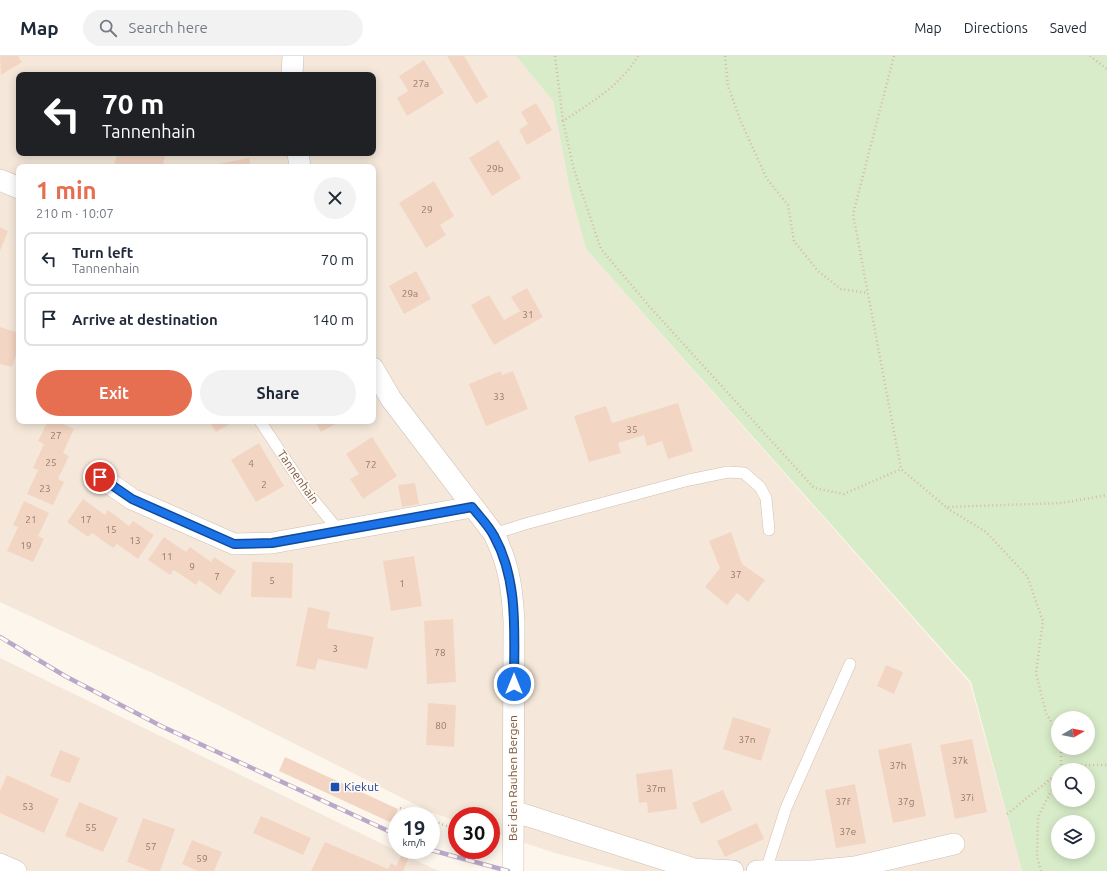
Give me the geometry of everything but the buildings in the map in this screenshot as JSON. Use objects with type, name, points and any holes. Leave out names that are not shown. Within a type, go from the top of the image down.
[{"type":"street","points":[[292,72],[293,56]]},
{"type":"street","points":[[0,180],[16,187]]},
{"type":"street","name":"Bei den Rauhen Bergen","points":[[376,374],[390,400],[494,534],[503,554],[512,587],[514,621],[513,871]]},
{"type":"street","points":[[100,477],[132,499],[234,544],[272,543],[472,507]]},
{"type":"street","points":[[513,820],[694,869],[733,871]]},
{"type":"street","points":[[758,871],[812,871],[855,867],[954,844]]},
{"type":"street","points":[[0,864],[16,871]]},
{"type":"lane","name":"Tannenhain","points":[[262,424],[307,492],[339,531]]},
{"type":"lane","points":[[494,534],[525,524],[689,480],[728,472],[744,473],[760,487],[766,498],[769,530]]},
{"type":"lane","points":[[766,870],[786,808],[850,664]]},
{"type":"path","points":[[555,56],[563,121],[574,170],[601,249],[649,306],[814,488],[844,494],[901,469]]},
{"type":"path","points":[[563,121],[614,86],[633,66],[638,56]]},
{"type":"path","points":[[725,56],[728,86],[741,122],[767,179],[788,206],[794,241],[818,271],[841,289],[868,293]]},
{"type":"path","points":[[894,56],[853,214],[901,469],[946,507],[986,532],[1027,576],[1043,621],[1036,673],[1046,713],[1051,721]]},
{"type":"path","points":[[1090,56],[1107,69]]},
{"type":"path","points":[[946,507],[1062,503],[1107,495]]},
{"type":"path","points":[[1095,766],[1107,765]]},
{"type":"path","points":[[1007,814],[1051,779]]},
{"type":"path","points":[[1041,871],[1037,857],[1038,817],[1051,791]]},
{"type":"shaded area","points":[[0,56],[516,56],[553,101],[570,191],[586,249],[970,683],[1022,871],[624,871],[555,853],[500,835],[500,807],[448,807],[448,818],[440,815],[440,807],[420,807],[178,685],[0,602]]},
{"type":"shaded area","points":[[0,658],[388,847],[388,859],[413,859],[440,871],[0,871]]},
{"type":"green space","points":[[516,56],[1107,56],[1107,871],[1022,871],[971,682],[586,249],[570,191],[553,101]]},
{"type":"railway","points":[[0,637],[65,676],[161,726],[388,831]]},
{"type":"railway","points":[[440,852],[508,871]]},
{"type":"place","name":"Kiekut","points":[[335,787]]},
{"type":"route","points":[[100,477],[132,499],[234,544],[272,543],[472,507],[494,534],[503,554],[512,587],[514,621],[514,684]]}]
